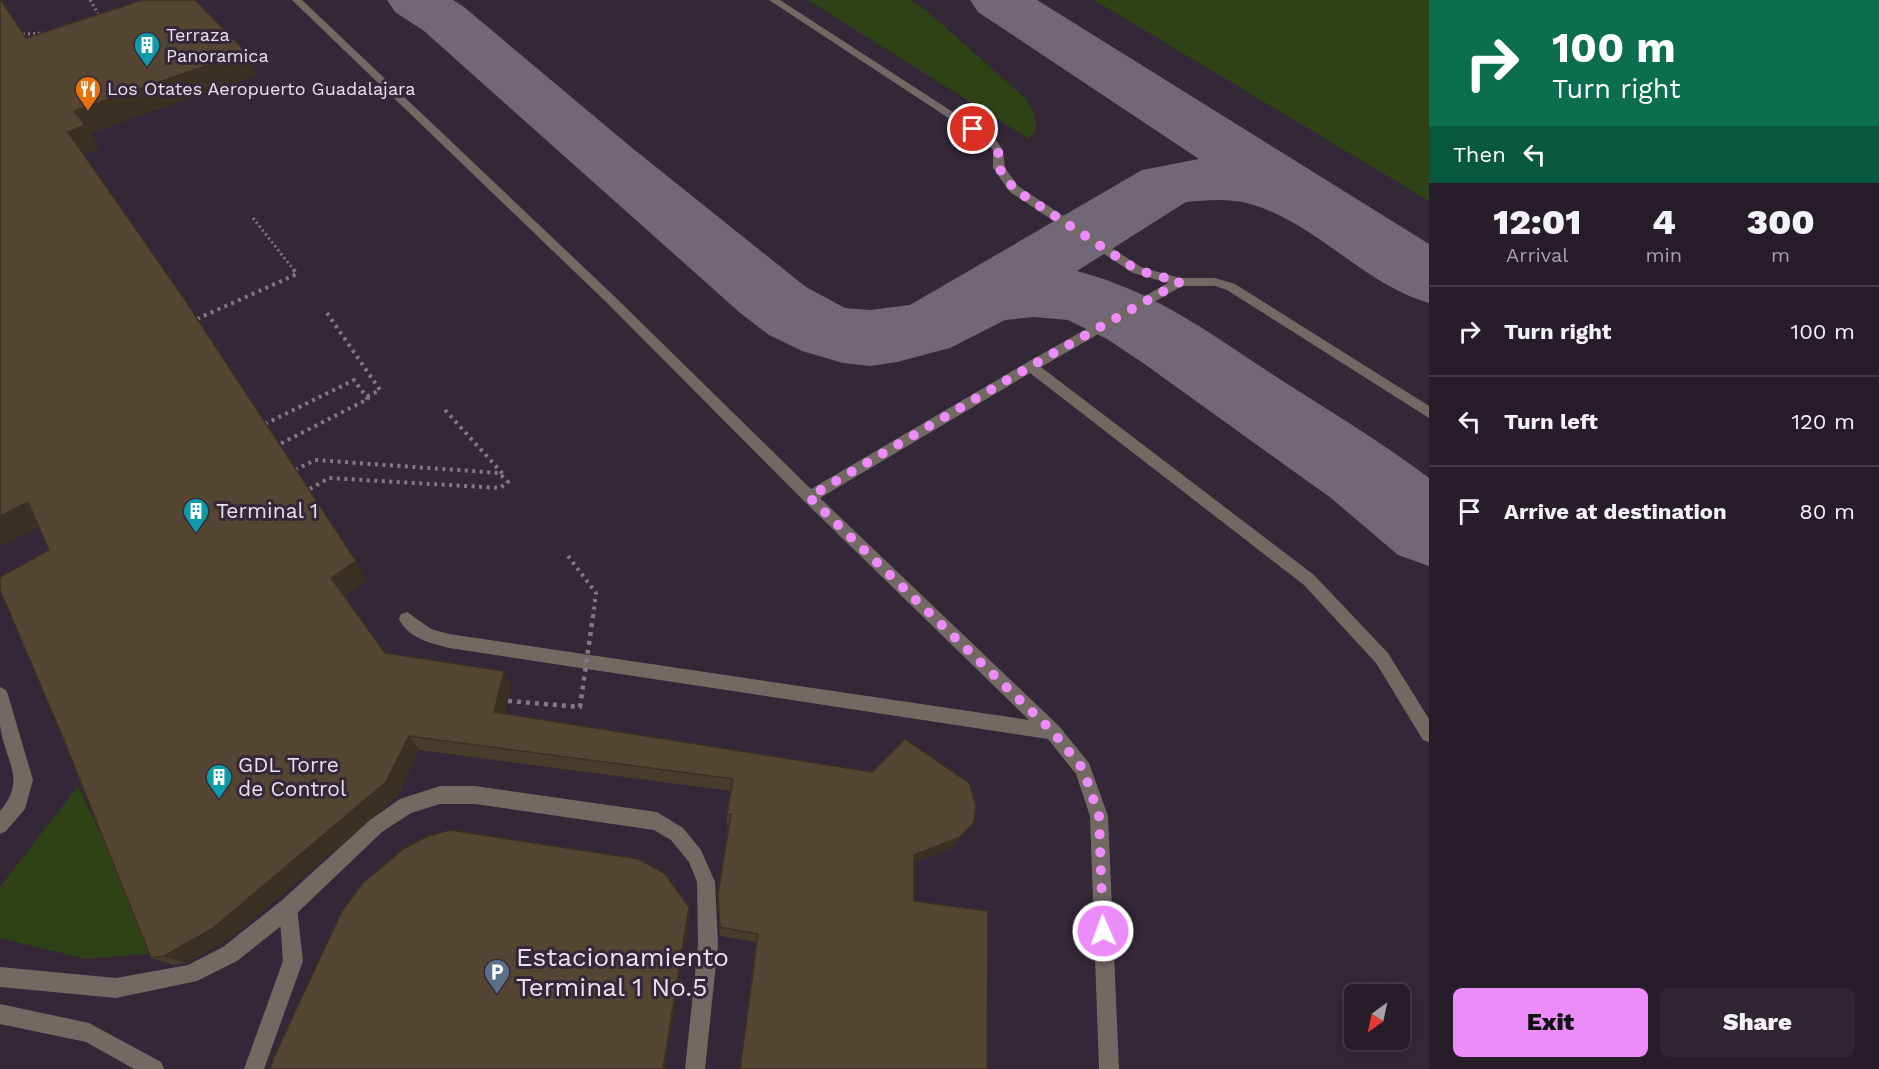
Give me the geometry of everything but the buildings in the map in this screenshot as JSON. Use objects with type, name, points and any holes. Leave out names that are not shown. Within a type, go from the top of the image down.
[{"type":"street","points":[[297,0],[609,298],[809,497],[1053,732],[1083,769],[1099,816],[1109,1069]]},
{"type":"street","points":[[774,0],[992,142],[998,150],[999,168],[1014,189],[1137,270],[1180,282],[1215,282],[1231,287],[1429,413]]},
{"type":"street","points":[[809,497],[1031,366],[1180,282]]},
{"type":"street","points":[[1031,366],[1309,580],[1382,658],[1429,734]]},
{"type":"street","points":[[407,620],[426,636],[449,641],[1053,732]]},
{"type":"street","points":[[0,695],[24,780],[19,802],[0,825]]},
{"type":"street","points":[[0,977],[116,988],[190,974],[230,954],[288,908],[376,826],[406,805],[440,795],[475,795],[657,821],[677,834],[695,856],[706,882],[708,945],[695,1069]]},
{"type":"street","points":[[254,1069],[293,961],[288,908]]},
{"type":"street","points":[[0,1014],[88,1033],[154,1069]]},
{"type":"path","points":[[90,0],[105,26]]},
{"type":"path","points":[[22,34],[54,32]]},
{"type":"path","points":[[197,320],[297,274],[253,218]]},
{"type":"path","points":[[327,314],[380,390],[366,397]]},
{"type":"path","points":[[265,424],[354,380],[368,399],[278,445]]},
{"type":"path","points":[[309,490],[329,478],[500,488],[508,482],[445,410]]},
{"type":"path","points":[[295,470],[315,460],[503,475]]},
{"type":"path","points":[[508,701],[580,707],[596,592],[568,556]]},
{"type":"green space","points":[[808,0],[911,0],[927,11],[1025,98],[1034,113],[1037,127],[1029,139]]},
{"type":"green space","points":[[1094,0],[1429,0],[1429,201]]},
{"type":"green space","points":[[78,786],[157,953],[86,959],[0,938],[0,887]]},
{"type":"taxiway","points":[[415,0],[444,19],[607,161],[780,306],[812,325],[843,336],[884,337],[936,324],[1166,185],[1207,179],[1246,182],[1284,192],[1322,209]]},
{"type":"taxiway","points":[[998,0],[1429,278]]},
{"type":"taxiway","points":[[975,303],[1004,294],[1034,291],[1079,297],[1114,310],[1152,331],[1338,457],[1385,491],[1429,529]]},
{"type":"place","name":"Terraza Panoramica","points":[[147,68]]},
{"type":"place","name":"Los Otates Aeropuerto Guadalajara","points":[[88,112]]},
{"type":"place","name":"Terminal 1","points":[[196,534]]},
{"type":"place","name":"GDL Torre de Control","points":[[219,800]]},
{"type":"place","name":"Estacionamiento Terminal 1 No.5","points":[[497,995]]},
{"type":"route","points":[[973,129],[992,142],[998,150],[999,168],[1014,189],[1137,270],[1180,282],[1031,366],[809,497],[1053,732],[1083,769],[1099,816],[1103,931]]}]
